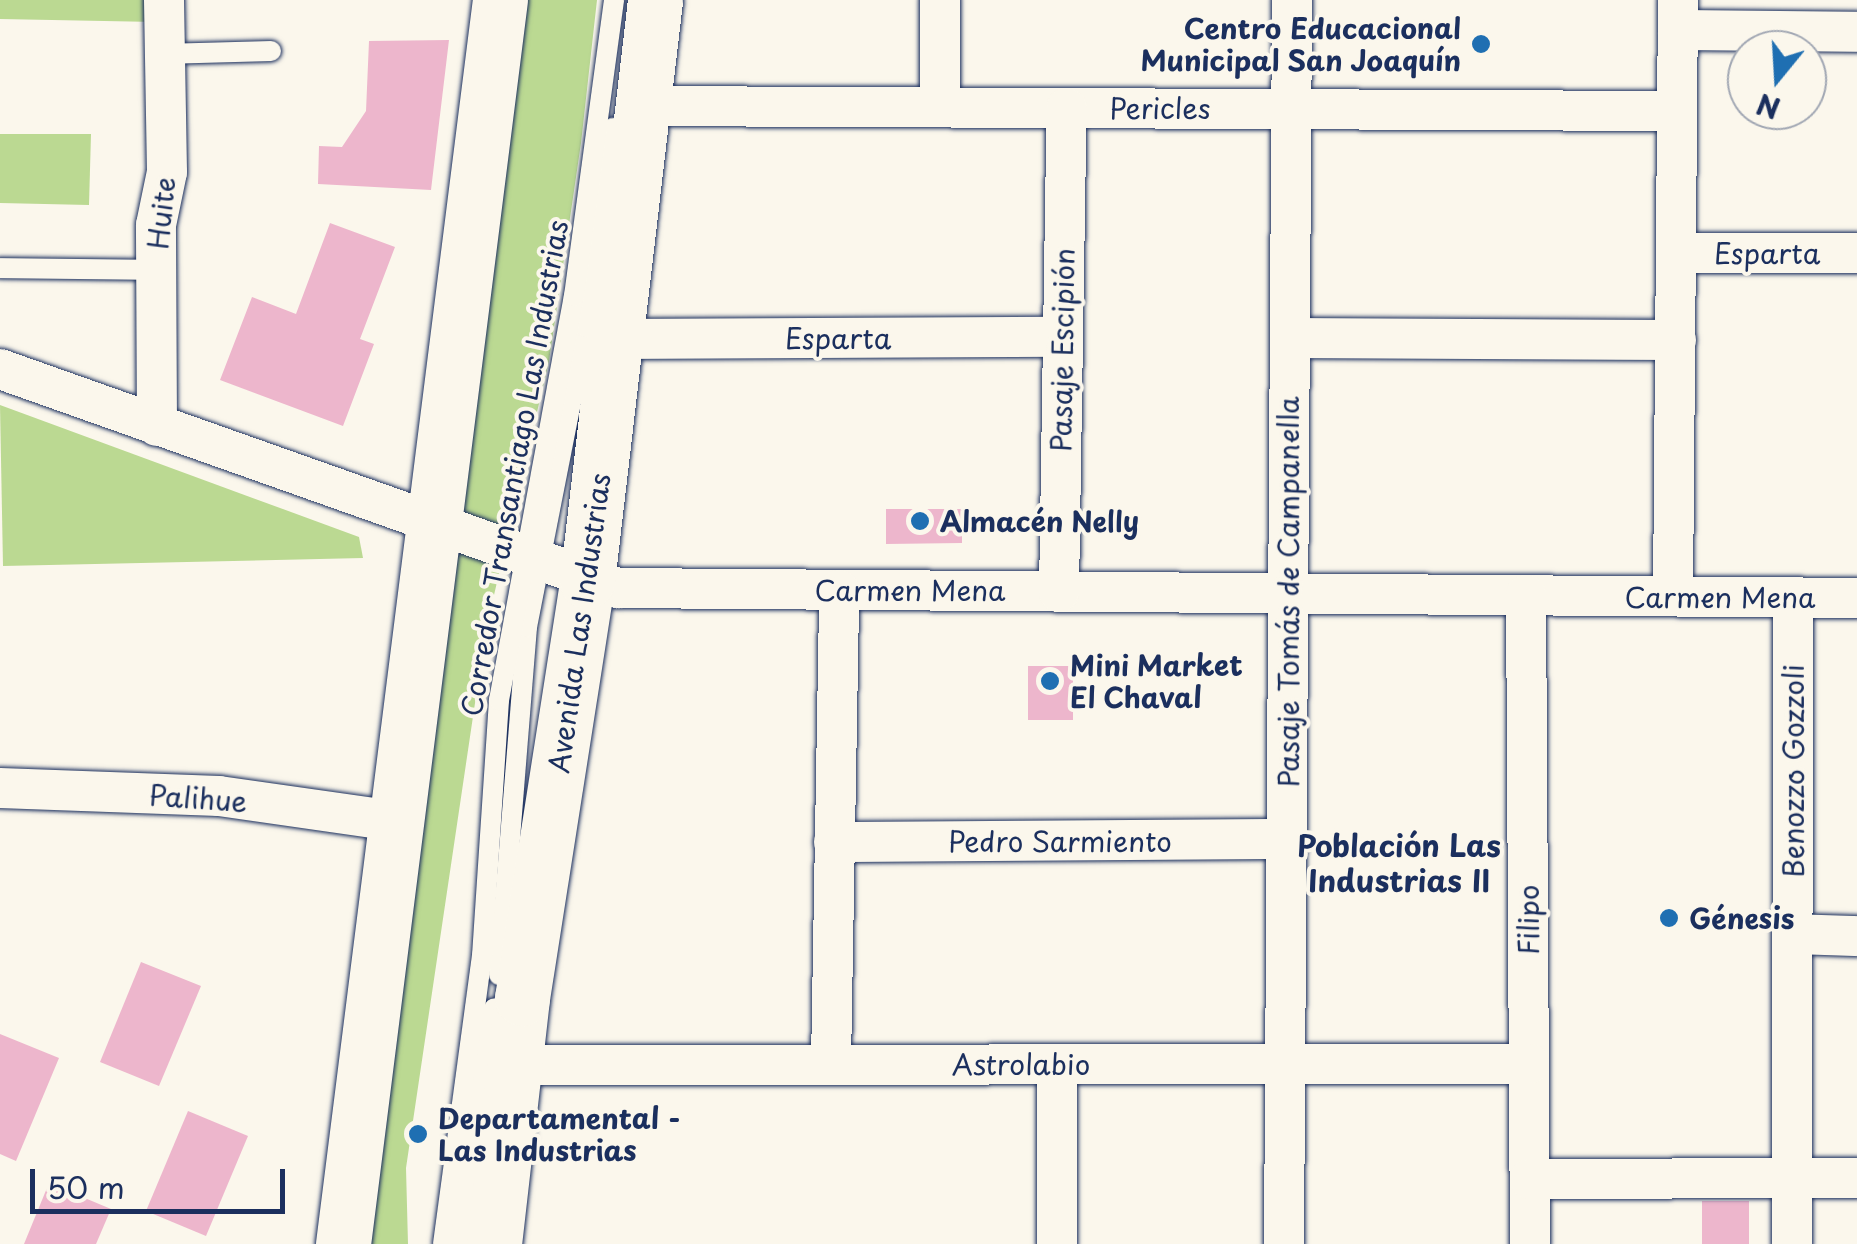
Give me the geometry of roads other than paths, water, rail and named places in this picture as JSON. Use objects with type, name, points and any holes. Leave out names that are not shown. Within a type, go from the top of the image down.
[{"type":"main road","points":[[342,1244],[500,0]]},
{"type":"main road","name":"Avenida Las Industrias","points":[[494,1244],[513,1065],[548,567],[614,339],[655,0]]},
{"type":"street","name":"Huite","points":[[157,426],[156,225],[167,172],[164,0]]},
{"type":"street","points":[[940,0],[940,107]]},
{"type":"street","name":"Pasaje Tomás de Campanella","points":[[1284,1244],[1292,0]]},
{"type":"street","points":[[1673,596],[1678,15],[1857,32]]},
{"type":"street","name":"Pericles","points":[[642,106],[1677,112]]},
{"type":"street","name":"Pasaje Escipión","points":[[1059,592],[1066,108]]},
{"type":"street","name":"Esparta","points":[[1676,253],[1857,253]]},
{"type":"street","name":"Esparta","points":[[614,339],[1062,338]]},
{"type":"street","points":[[1290,338],[1676,340]]},
{"type":"street","name":"Carmen Mena","points":[[0,368],[548,567],[637,589],[1857,598]]},
{"type":"street","points":[[831,1064],[839,590]]},
{"type":"street","name":"Filipo","points":[[1526,596],[1530,1244]]},
{"type":"street","name":"Benozzo Gozzoli","points":[[1792,1244],[1793,597]]},
{"type":"street","name":"Palihue","points":[[0,788],[219,796],[395,821]]},
{"type":"street","name":"Pedro Sarmiento","points":[[834,842],[1286,839]]},
{"type":"street","points":[[1793,934],[1857,936]]},
{"type":"street","points":[[1057,1064],[1058,1244]]},
{"type":"street","name":"Astrolabio","points":[[513,1065],[1529,1064]]},
{"type":"street","points":[[1530,1179],[1857,1178]]},
{"type":"lane","name":"Corredor Transantiago Las Industrias","points":[[443,1244],[482,956],[493,756],[548,567],[566,343],[614,0]]},
{"type":"lane","name":"Corredor Transantiago Las Industrias","points":[[460,1244],[500,962],[520,690],[548,567],[586,327],[630,0]]},
{"type":"lane","points":[[163,54],[270,51]]},
{"type":"lane","points":[[0,268],[156,270]]},
{"type":"place","name":"Centro Educacional Municipal San Joaquín","points":[[1481,44]]},
{"type":"place","name":"Almacén Nelly","points":[[920,521]]},
{"type":"place","name":"Mini Market El Chaval","points":[[1050,681]]},
{"type":"place","name":"Génesis","points":[[1669,918]]},
{"type":"place","name":"Departamental - Las Industrias","points":[[418,1134]]},
{"type":"district","name":"Población Las Industrias II","points":[[1399,862]]}]
